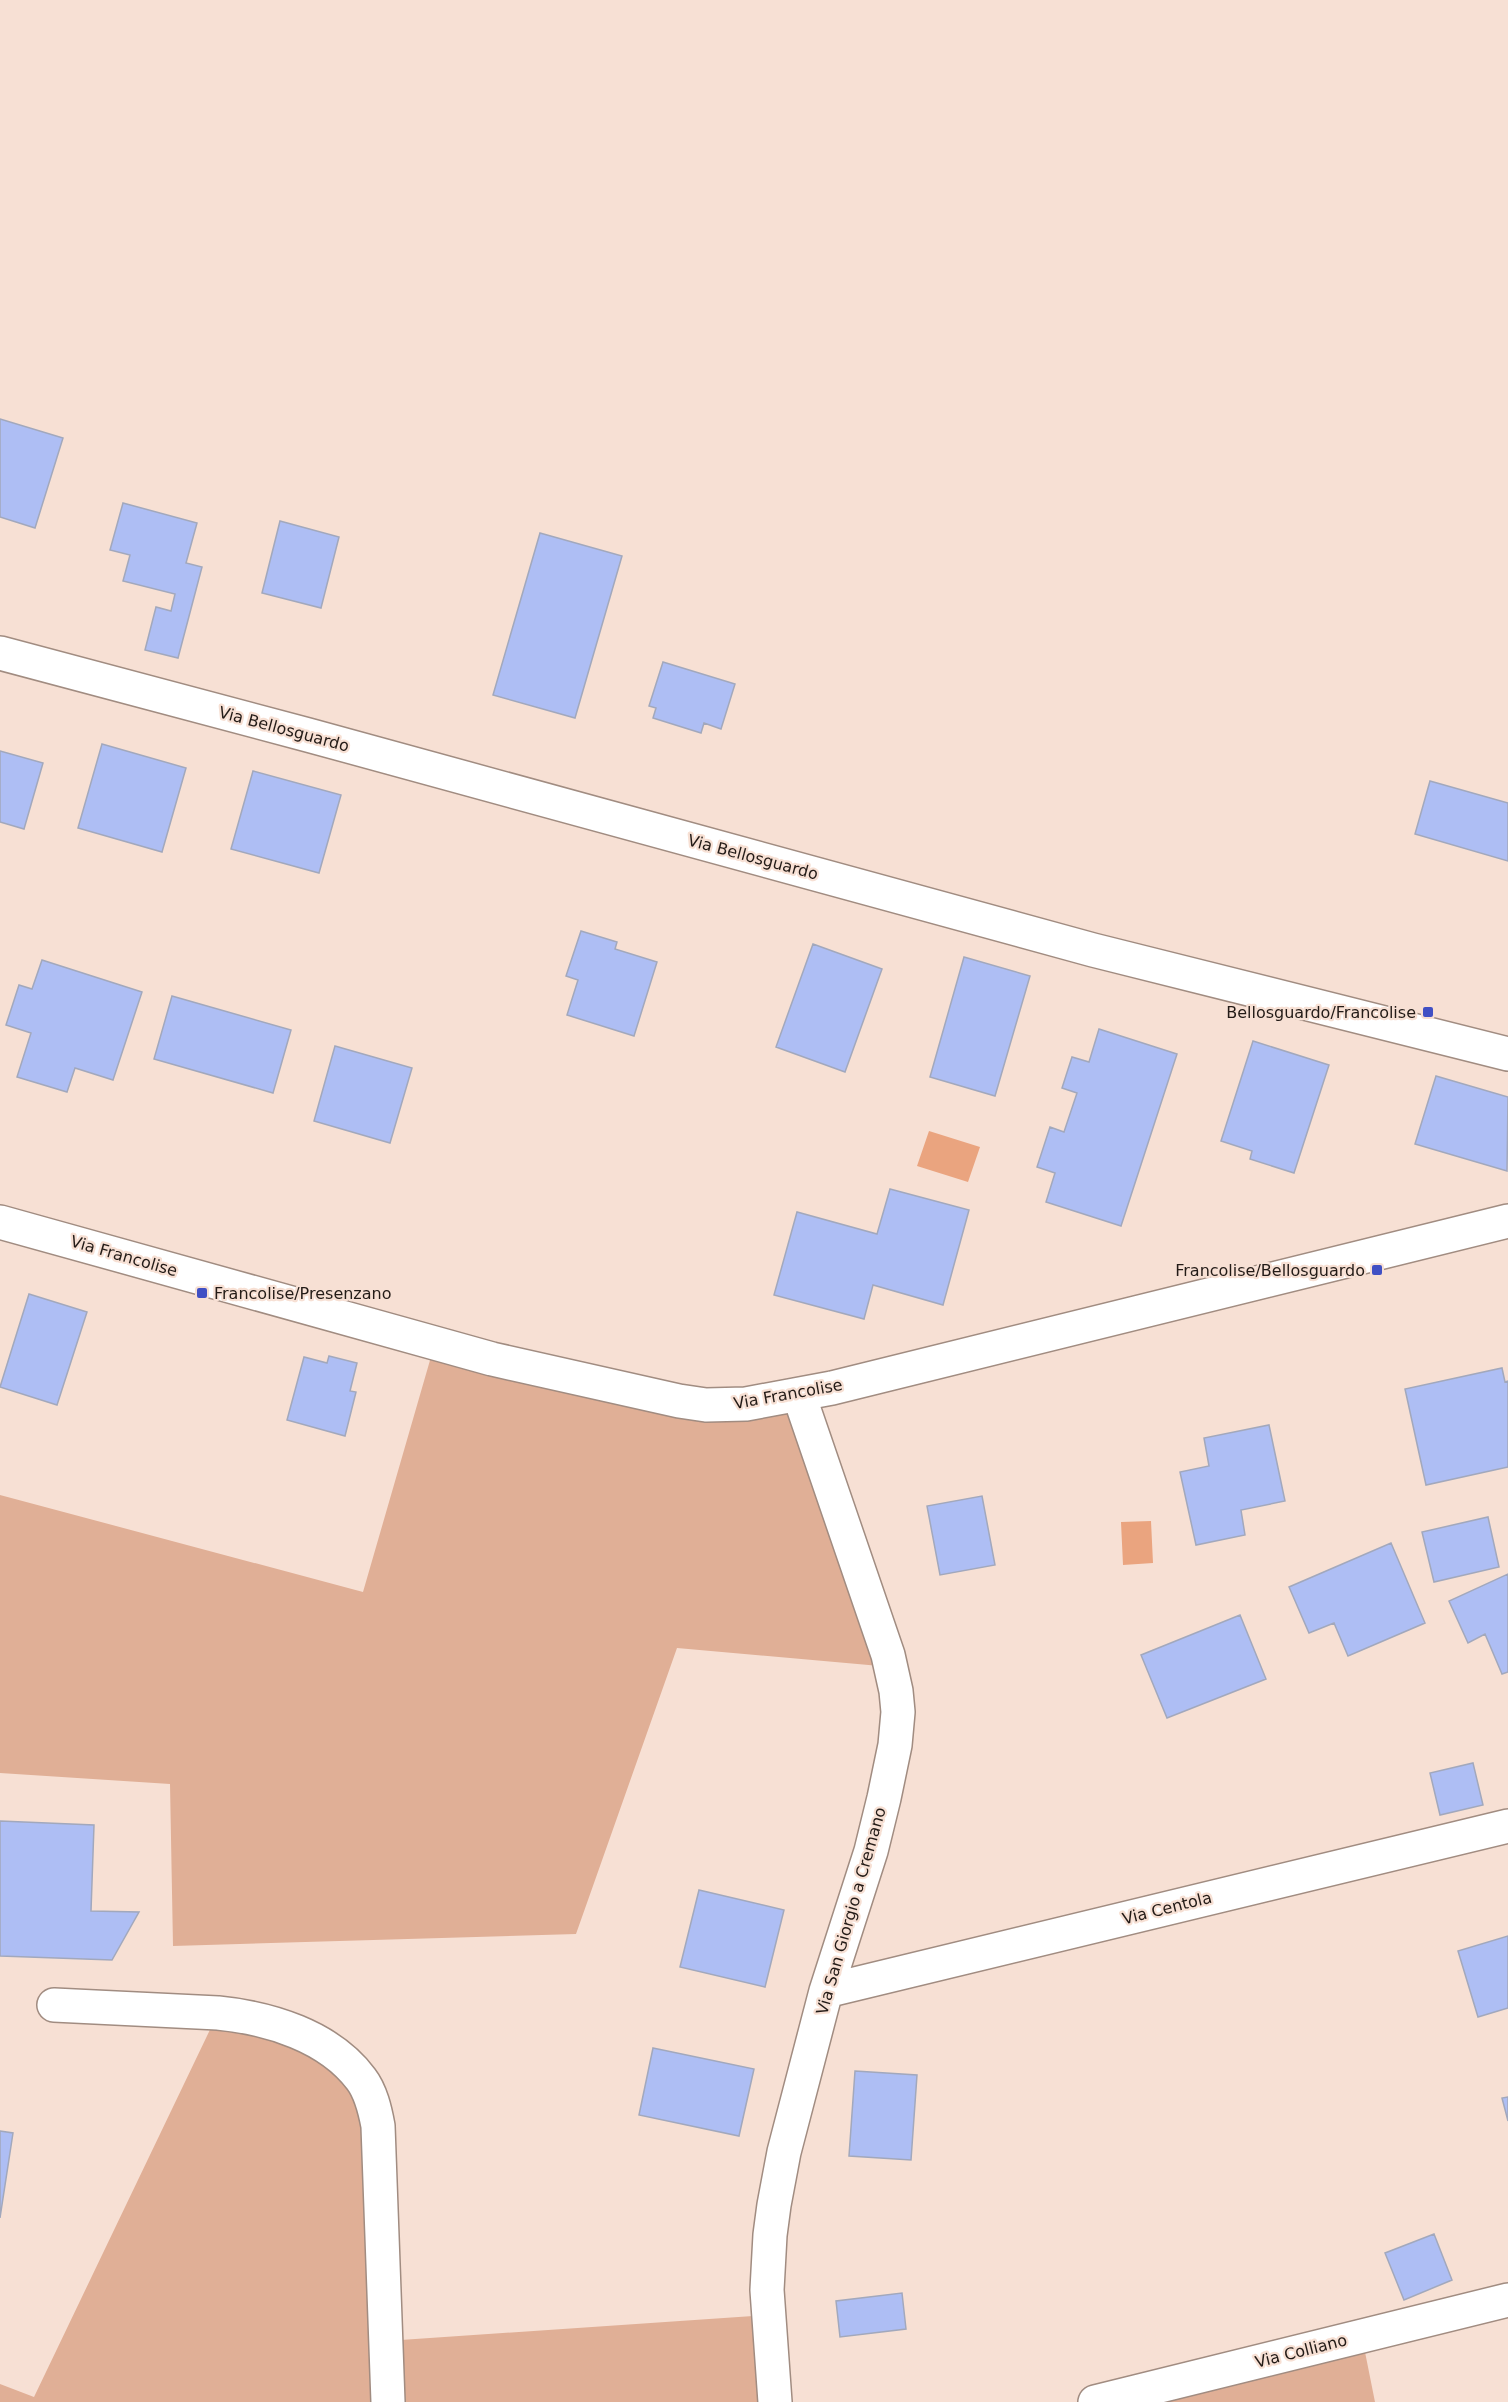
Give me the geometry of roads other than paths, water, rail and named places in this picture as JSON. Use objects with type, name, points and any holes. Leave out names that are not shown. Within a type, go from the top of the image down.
[{"type":"street","name":"Via Bellosguardo","points":[[0,653],[1093,950],[1508,1054]]},
{"type":"street","name":"Via Francolise","points":[[0,1222],[492,1359],[679,1401],[727,1405],[799,1395],[1508,1221]]},
{"type":"street","name":"Via San Giorgio a Cremano","points":[[775,2402],[767,2290],[770,2235],[784,2152],[826,1991],[871,1851],[895,1745],[898,1702],[888,1655],[799,1395]]},
{"type":"street","name":"Via Centola","points":[[826,1991],[1508,1826]]},
{"type":"street","points":[[54,2005],[218,2013],[262,2020],[321,2044],[345,2062],[362,2080],[373,2102],[378,2126],[388,2402]]},
{"type":"street","name":"Via Colliano","points":[[1095,2402],[1508,2300]]},
{"type":"place","name":"Bellosguardo/Francolise","points":[[1428,1012]]},
{"type":"place","name":"Francolise/Bellosguardo","points":[[1377,1270]]},
{"type":"place","name":"Francolise/Presenzano","points":[[202,1293]]}]
